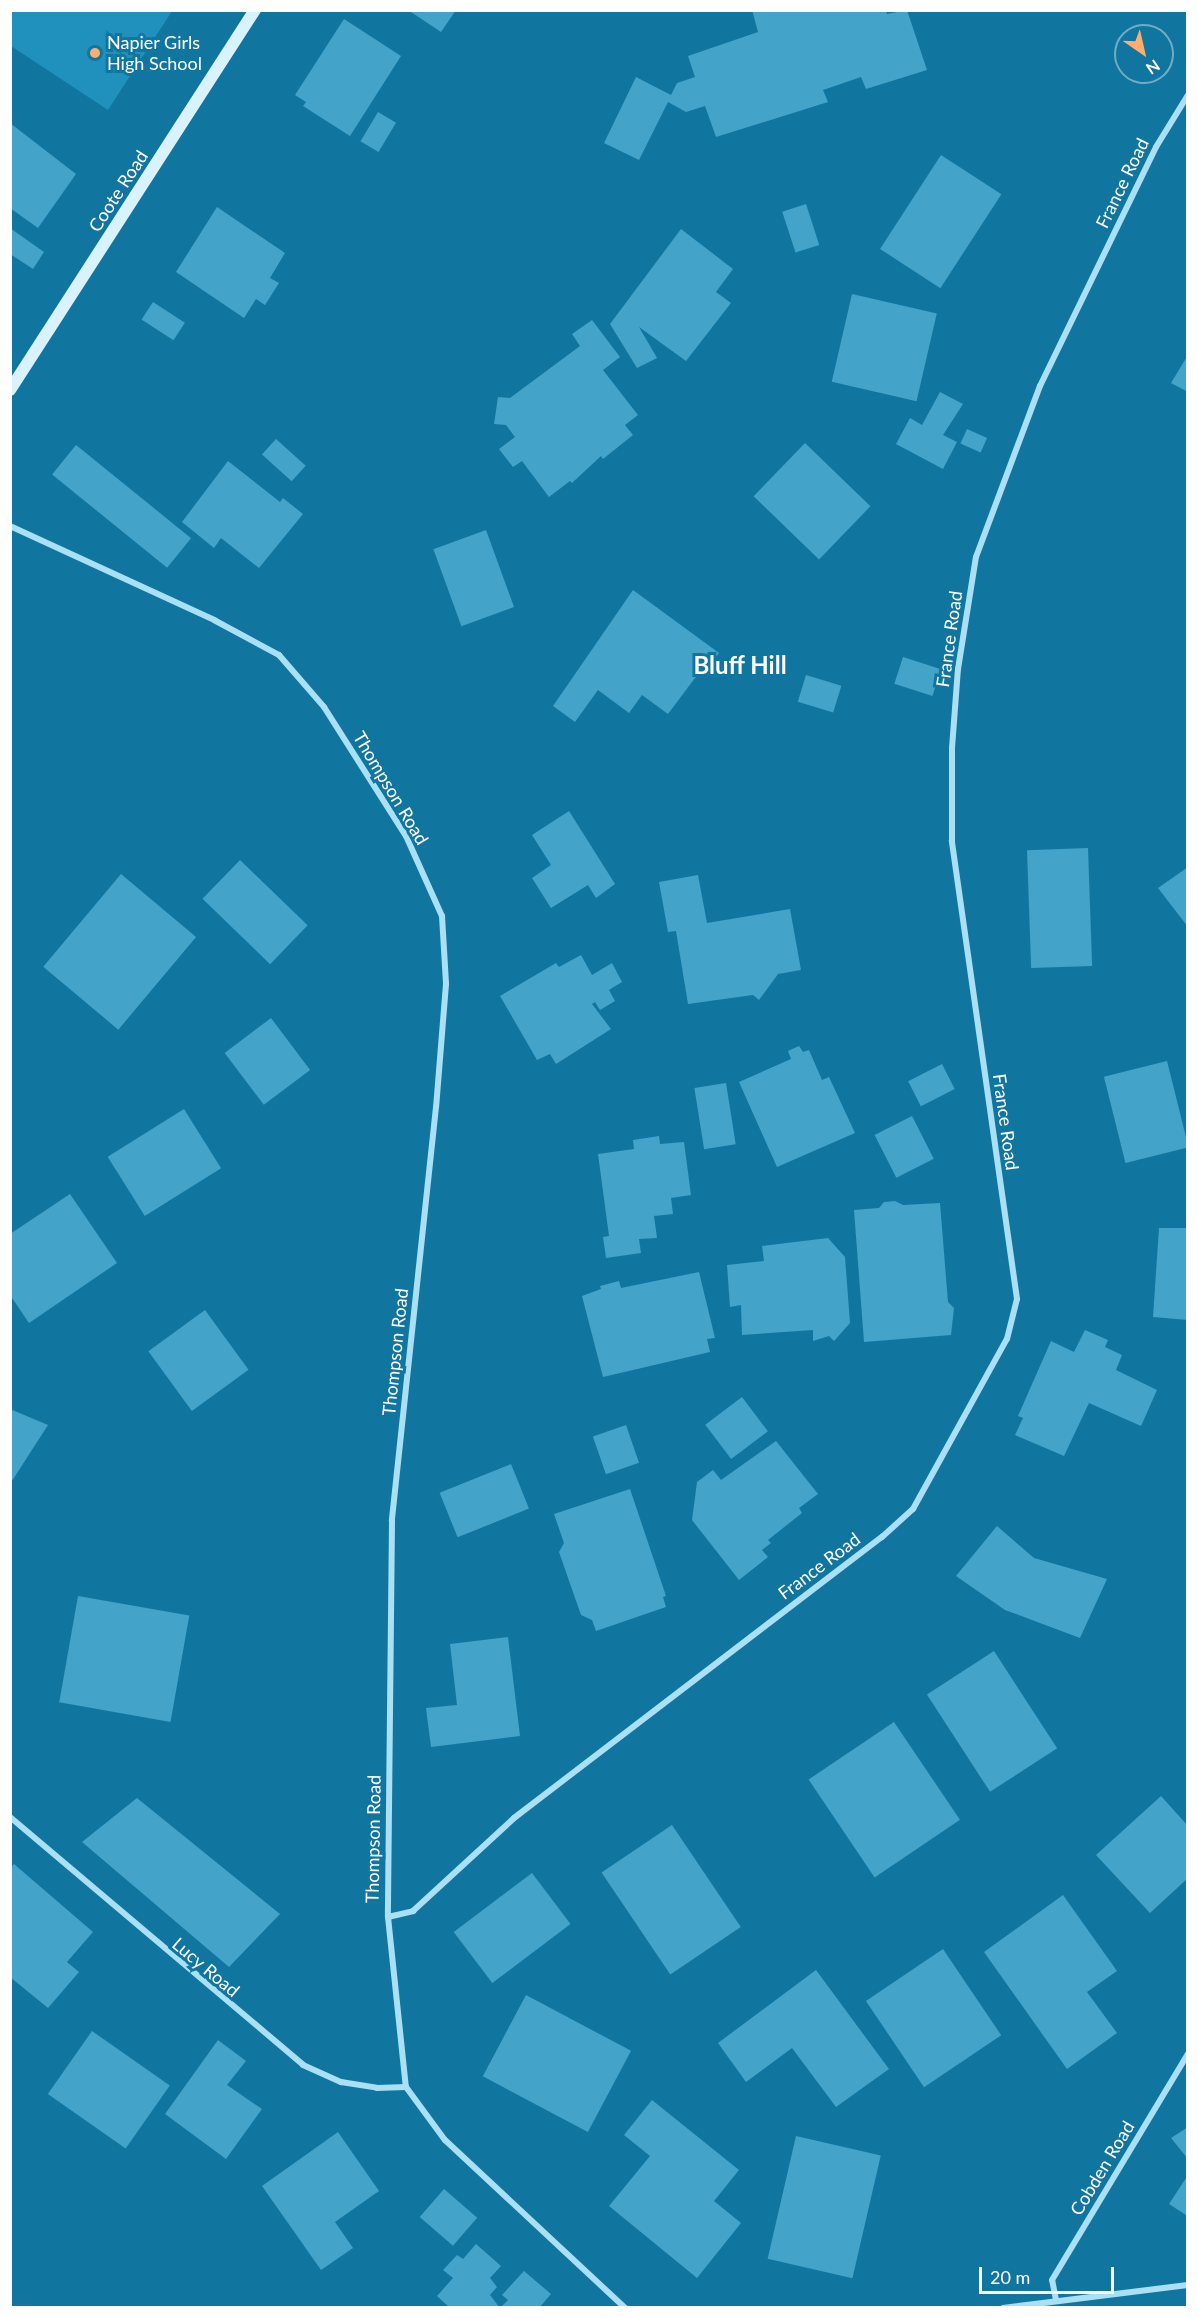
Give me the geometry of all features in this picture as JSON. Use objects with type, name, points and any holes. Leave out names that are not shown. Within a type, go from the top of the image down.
[{"type":"street","name":"Coote Road","points":[[10,390],[255,10]]},
{"type":"street","name":"France Road","points":[[388,1917],[413,1911],[514,1818],[882,1537],[913,1509],[1006,1339],[1017,1299],[952,841],[952,748],[958,669],[976,557],[1040,386],[1156,147],[1188,94]]},
{"type":"street","name":"Thompson Road","points":[[10,526],[279,654],[324,707],[406,836],[442,916],[446,984],[436,1107],[392,1521],[388,1917],[406,2086],[445,2140],[625,2307]]},
{"type":"street","name":"Lucy Road","points":[[10,1817],[303,2065],[341,2082],[377,2088],[406,2086]]},
{"type":"street","name":"Cobden Road","points":[[1056,2301],[1052,2280],[1188,2054]]},
{"type":"street","points":[[1002,2307],[1188,2285]]},
{"type":"shaded area","points":[[10,11],[172,11],[108,110],[11,46]]},
{"type":"building","points":[[408,10],[456,10],[441,32]]},
{"type":"building","points":[[752,10],[886,10],[887,14],[907,10],[927,70],[866,89],[861,77],[823,90],[828,102],[716,137],[705,106],[686,112],[668,102],[639,160],[604,143],[636,77],[671,95],[677,83],[695,77],[688,56],[758,32]]},
{"type":"building","points":[[344,19],[401,56],[350,136],[303,106],[306,102],[295,95]]},
{"type":"building","points":[[378,112],[396,123],[378,152],[360,141]]},
{"type":"building","points":[[10,123],[76,174],[38,228],[10,208]]},
{"type":"building","points":[[941,155],[1001,194],[940,288],[880,249]]},
{"type":"building","points":[[806,204],[819,245],[796,253],[782,212]]},
{"type":"building","points":[[217,207],[285,253],[270,278],[279,283],[265,305],[256,299],[244,318],[176,272]]},
{"type":"building","points":[[10,228],[44,252],[33,269],[10,254]]},
{"type":"building","points":[[681,229],[733,269],[716,292],[731,303],[686,361],[639,327],[657,358],[637,368],[610,324]]},
{"type":"building","points":[[852,294],[937,314],[917,401],[832,382]]},
{"type":"building","points":[[153,302],[185,323],[173,340],[142,320]]},
{"type":"building","points":[[592,320],[620,357],[603,370],[638,415],[625,425],[633,435],[603,459],[601,456],[572,483],[570,481],[549,497],[522,461],[513,467],[499,449],[515,437],[506,425],[494,424],[498,397],[510,398],[580,346],[572,334]]},
{"type":"building","points":[[1188,355],[1188,392],[1171,383]]},
{"type":"building","points":[[940,392],[963,404],[943,435],[957,442],[943,469],[896,444],[910,418],[922,425]]},
{"type":"building","points":[[967,429],[987,438],[981,453],[960,444]]},
{"type":"building","points":[[276,439],[306,466],[292,481],[262,455]]},
{"type":"building","points":[[805,443],[870,506],[819,559],[754,496]]},
{"type":"building","points":[[76,445],[191,538],[167,568],[52,475]]},
{"type":"building","points":[[228,461],[280,502],[283,498],[303,514],[259,568],[221,538],[214,548],[182,522]]},
{"type":"building","points":[[486,530],[514,607],[461,626],[433,549]]},
{"type":"building","points":[[633,590],[719,653],[702,676],[698,674],[668,714],[642,695],[629,713],[598,690],[575,722],[553,706]]},
{"type":"building","points":[[903,657],[941,669],[932,696],[894,684]]},
{"type":"building","points":[[806,675],[841,686],[833,713],[798,702]]},
{"type":"building","points":[[569,811],[615,884],[596,898],[588,885],[551,908],[532,878],[551,865],[532,835]]},
{"type":"building","points":[[1088,848],[1092,966],[1031,968],[1027,850]]},
{"type":"building","points":[[240,860],[308,925],[270,964],[202,899]]},
{"type":"building","points":[[1188,867],[1188,927],[1158,888]]},
{"type":"building","points":[[121,874],[196,937],[118,1030],[43,967]]},
{"type":"building","points":[[698,875],[707,923],[790,909],[801,970],[778,974],[759,1000],[753,995],[688,1004],[676,931],[668,932],[659,882]]},
{"type":"building","points":[[581,955],[592,975],[612,963],[622,982],[609,990],[615,1001],[600,1010],[595,1002],[592,1004],[611,1029],[556,1064],[550,1054],[537,1060],[500,996],[556,963],[559,967]]},
{"type":"building","points":[[271,1018],[310,1070],[264,1105],[225,1053]]},
{"type":"building","points":[[799,1046],[803,1052],[809,1050],[822,1080],[829,1077],[855,1133],[777,1167],[739,1082],[791,1059],[788,1051]]},
{"type":"building","points":[[1167,1061],[1188,1147],[1125,1163],[1104,1077]]},
{"type":"building","points":[[942,1064],[955,1089],[921,1106],[908,1081]]},
{"type":"building","points":[[726,1083],[736,1144],[704,1149],[694,1088]]},
{"type":"building","points":[[184,1109],[221,1168],[145,1216],[108,1157]]},
{"type":"building","points":[[912,1116],[934,1159],[896,1178],[875,1135]]},
{"type":"building","points":[[659,1136],[660,1144],[684,1142],[691,1195],[671,1198],[673,1214],[654,1216],[657,1238],[639,1239],[641,1253],[606,1258],[603,1237],[609,1236],[598,1154],[634,1149],[633,1140]]},
{"type":"building","points":[[70,1194],[117,1263],[29,1323],[10,1295],[10,1234]]},
{"type":"building","points":[[895,1201],[903,1205],[940,1203],[948,1302],[954,1308],[951,1335],[864,1342],[854,1210],[879,1208],[884,1202]]},
{"type":"building","points":[[1159,1228],[1188,1228],[1188,1320],[1153,1317]]},
{"type":"building","points":[[828,1238],[845,1257],[850,1323],[834,1341],[829,1336],[813,1341],[813,1330],[742,1335],[741,1305],[730,1307],[727,1265],[764,1261],[762,1246]]},
{"type":"building","points":[[699,1272],[715,1338],[707,1339],[710,1352],[603,1377],[582,1296],[601,1289],[600,1286],[619,1281],[621,1288]]},
{"type":"building","points":[[205,1310],[248,1370],[192,1411],[148,1351]]},
{"type":"building","points":[[1085,1330],[1108,1340],[1105,1347],[1122,1355],[1116,1370],[1157,1390],[1141,1426],[1089,1403],[1064,1456],[1015,1435],[1023,1418],[1018,1416],[1051,1341],[1074,1352]]},
{"type":"building","points":[[742,1397],[768,1431],[731,1459],[705,1425]]},
{"type":"building","points":[[10,1409],[48,1425],[10,1484]]},
{"type":"building","points":[[626,1425],[639,1463],[606,1474],[593,1436]]},
{"type":"building","points":[[776,1441],[818,1494],[799,1508],[802,1513],[768,1540],[771,1543],[762,1550],[768,1557],[739,1580],[692,1520],[697,1482],[713,1470],[721,1480]]},
{"type":"building","points":[[511,1464],[529,1509],[458,1537],[440,1493]]},
{"type":"building","points":[[630,1489],[666,1596],[663,1597],[666,1607],[596,1631],[592,1620],[581,1615],[559,1552],[564,1543],[554,1514]]},
{"type":"building","points":[[997,1526],[1034,1558],[1107,1579],[1080,1638],[1005,1610],[956,1576]]},
{"type":"building","points":[[78,1596],[189,1616],[171,1722],[59,1702]]},
{"type":"building","points":[[508,1637],[520,1736],[431,1747],[426,1708],[457,1705],[450,1644]]},
{"type":"building","points":[[994,1651],[1057,1748],[990,1792],[927,1695]]},
{"type":"building","points":[[894,1722],[960,1820],[875,1877],[809,1780]]},
{"type":"building","points":[[1161,1796],[1188,1826],[1188,1878],[1150,1913],[1096,1855]]},
{"type":"building","points":[[137,1798],[280,1914],[229,1967],[82,1842]]},
{"type":"building","points":[[672,1825],[741,1927],[670,1975],[602,1873]]},
{"type":"building","points":[[14,1864],[93,1932],[67,1962],[79,1972],[48,2008],[10,1977],[10,1868]]},
{"type":"building","points":[[532,1873],[571,1924],[492,1983],[454,1932]]},
{"type":"building","points":[[1063,1895],[1117,1971],[1087,1992],[1117,2033],[1067,2069],[984,1952]]},
{"type":"building","points":[[943,1949],[1001,2035],[924,2087],[866,2001]]},
{"type":"building","points":[[816,1970],[889,2069],[836,2107],[792,2048],[746,2082],[718,2043]]},
{"type":"building","points":[[526,1995],[631,2051],[588,2132],[483,2076]]},
{"type":"building","points":[[92,2031],[170,2085],[126,2149],[48,2094]]},
{"type":"building","points":[[218,2040],[246,2061],[227,2085],[262,2109],[226,2159],[165,2114]]},
{"type":"building","points":[[652,2100],[739,2170],[714,2201],[741,2223],[697,2278],[609,2206],[650,2156],[624,2135]]},
{"type":"building","points":[[1188,2127],[1188,2159],[1171,2138]]},
{"type":"building","points":[[338,2132],[379,2191],[335,2222],[353,2248],[321,2270],[262,2186]]},
{"type":"building","points":[[796,2136],[881,2156],[852,2278],[768,2259]]},
{"type":"building","points":[[1188,2175],[1188,2212],[1186,2215],[1169,2204]]},
{"type":"building","points":[[444,2189],[477,2218],[453,2246],[420,2217]]},
{"type":"building","points":[[476,2244],[501,2266],[490,2278],[497,2287],[490,2295],[500,2308],[450,2308],[437,2296],[453,2278],[443,2270],[457,2255],[463,2259]]},
{"type":"building","points":[[524,2271],[551,2294],[539,2308],[500,2308],[508,2300],[502,2295]]},
{"type":"place","name":"Napier Girls High School","points":[[95,53]]},
{"type":"district","name":"Bluff Hill","points":[[740,665]]}]
